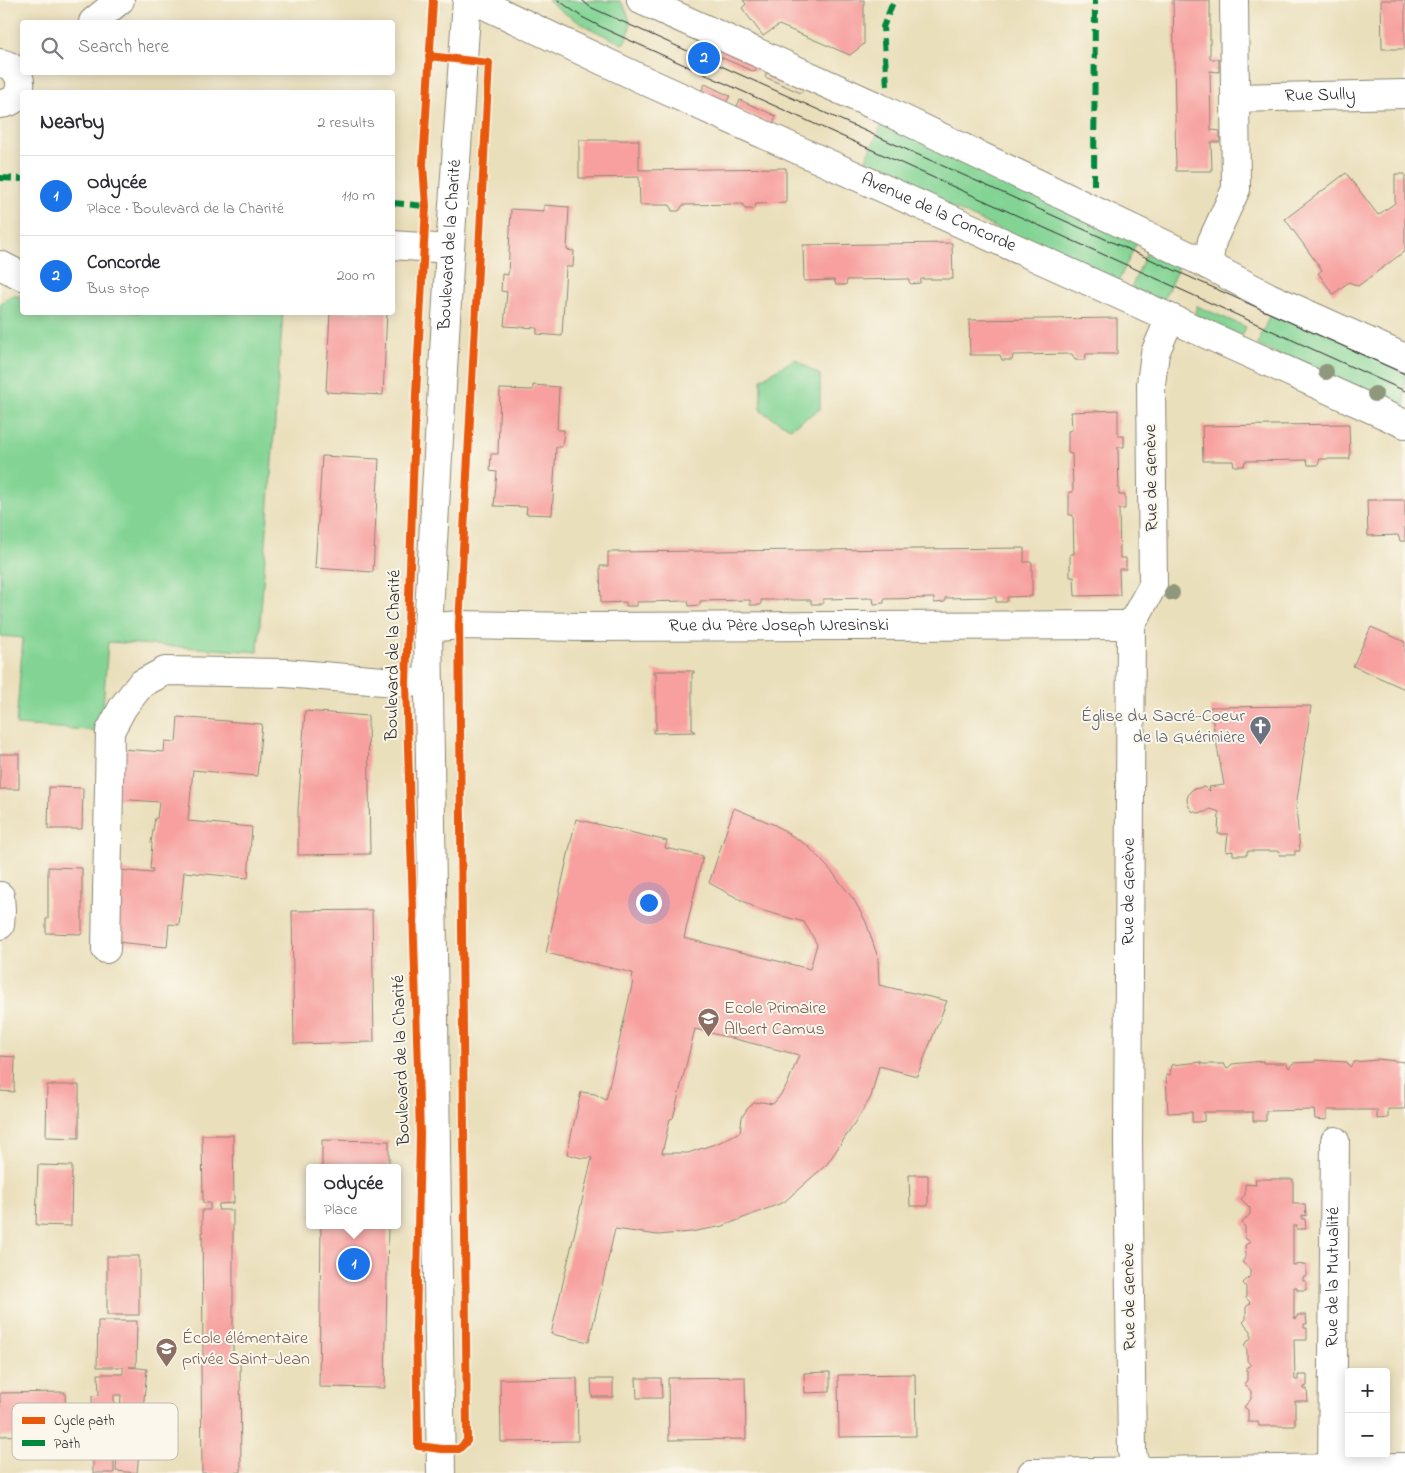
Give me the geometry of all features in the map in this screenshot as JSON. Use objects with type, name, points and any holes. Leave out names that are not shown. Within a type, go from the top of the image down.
[{"type":"street","points":[[95,20],[120,0]]},
{"type":"street","name":"Boulevard de la Charité","points":[[441,1473],[428,628],[450,249],[467,0]]},
{"type":"street","name":"Avenue de la Concorde","points":[[474,0],[650,84],[1405,424]]},
{"type":"street","points":[[1208,265],[1212,242],[1236,188],[1234,0]]},
{"type":"street","points":[[648,1],[1208,265],[1269,297],[1405,358]]},
{"type":"street","points":[[0,104],[10,102],[19,91],[18,72]]},
{"type":"street","name":"Rue Sully","points":[[1235,98],[1405,94]]},
{"type":"street","points":[[395,245],[450,249]]},
{"type":"street","points":[[0,265],[20,275]]},
{"type":"street","name":"Rue de Genève","points":[[1140,1472],[1134,1464],[1132,1450],[1129,1192],[1131,625],[1153,585],[1151,384],[1155,353],[1170,318]]},
{"type":"street","name":"Rue du Père Joseph Wresinski","points":[[428,628],[459,625],[583,627],[1131,625]]},
{"type":"street","points":[[106,949],[110,731],[123,707],[141,684],[165,671],[285,673],[429,683]]},
{"type":"street","points":[[0,896],[0,925]]},
{"type":"street","name":"Rue de la Mutualité","points":[[1332,1470],[1335,1141]]},
{"type":"street","points":[[1032,1473],[1332,1470],[1405,1466]]},
{"type":"green space","points":[[548,0],[620,1],[629,17],[629,33],[623,44],[575,20]]},
{"type":"green space","points":[[883,122],[1138,240],[1117,284],[863,166]]},
{"type":"green space","points":[[1149,247],[1179,265],[1164,299],[1161,300],[1131,288]]},
{"type":"green space","points":[[10,296],[20,296],[20,315],[283,315],[258,652],[108,642],[101,731],[16,725],[23,638],[0,636],[0,304]]},
{"type":"green space","points":[[1197,306],[1246,327],[1241,338],[1196,315]]},
{"type":"green space","points":[[1273,308],[1405,368],[1405,412],[1257,345]]},
{"type":"green space","points":[[795,359],[820,375],[820,409],[790,428],[761,411],[761,379]]},
{"type":"building","points":[[743,0],[864,0],[864,44],[850,55],[779,25],[763,36],[742,8],[746,4]]},
{"type":"building","points":[[1173,0],[1210,0],[1210,59],[1219,59],[1219,72],[1210,71],[1211,130],[1220,131],[1220,142],[1211,142],[1212,171],[1176,171]]},
{"type":"building","points":[[1381,0],[1405,0],[1405,49],[1382,49]]},
{"type":"building","points":[[722,48],[758,64],[755,72],[718,56]]},
{"type":"building","points":[[768,69],[805,86],[801,93],[765,77]]},
{"type":"building","points":[[705,84],[730,96],[726,103],[701,92]]},
{"type":"building","points":[[740,100],[776,116],[773,124],[736,108]]},
{"type":"building","points":[[579,140],[639,140],[639,170],[786,168],[786,203],[756,204],[754,209],[745,209],[743,204],[683,205],[679,211],[672,211],[670,205],[640,205],[639,177],[579,178]]},
{"type":"building","points":[[1346,173],[1378,215],[1395,203],[1395,174],[1405,174],[1405,251],[1358,286],[1349,282],[1333,294],[1318,273],[1322,270],[1285,219]]},
{"type":"building","points":[[544,205],[569,207],[567,250],[574,251],[573,267],[566,267],[562,336],[537,334],[537,328],[504,326],[507,292],[501,291],[502,274],[508,275],[511,209],[544,211]]},
{"type":"building","points":[[952,243],[953,279],[921,279],[920,283],[911,284],[909,279],[847,280],[846,285],[836,285],[834,280],[804,281],[803,245]]},
{"type":"building","points":[[330,315],[387,315],[383,395],[326,392]]},
{"type":"building","points":[[1117,318],[1117,354],[1086,354],[1085,360],[1075,360],[1072,354],[1013,355],[1012,360],[1002,360],[1000,355],[970,355],[969,320]]},
{"type":"building","points":[[533,385],[559,387],[557,430],[564,430],[562,447],[556,447],[552,515],[526,514],[527,507],[494,506],[497,472],[490,471],[491,454],[498,454],[500,389],[533,390]]},
{"type":"building","points":[[1118,410],[1118,436],[1124,436],[1124,447],[1118,447],[1119,495],[1125,495],[1125,509],[1119,509],[1120,558],[1126,558],[1126,569],[1119,569],[1120,595],[1075,596],[1074,577],[1070,577],[1070,554],[1074,554],[1073,515],[1069,515],[1069,492],[1073,492],[1072,454],[1068,453],[1068,431],[1072,430],[1071,412]]},
{"type":"building","points":[[1349,424],[1350,459],[1320,459],[1318,465],[1308,465],[1307,460],[1245,461],[1244,466],[1234,466],[1233,461],[1203,461],[1202,426]]},
{"type":"building","points":[[322,456],[379,459],[373,572],[315,568]]},
{"type":"building","points":[[1367,500],[1405,500],[1405,541],[1400,541],[1398,535],[1368,536]]},
{"type":"building","points":[[1024,548],[1024,562],[1032,562],[1032,596],[1007,597],[1007,602],[996,602],[996,597],[945,598],[945,602],[934,603],[934,598],[884,599],[884,603],[874,604],[873,598],[823,599],[823,604],[811,604],[811,600],[761,600],[761,605],[750,605],[750,600],[700,601],[700,605],[689,606],[688,601],[637,602],[637,606],[626,606],[626,602],[601,603],[600,566],[608,566],[608,552]]},
{"type":"building","points":[[1371,627],[1405,642],[1405,689],[1353,666]]},
{"type":"building","points":[[653,671],[694,671],[692,673],[692,730],[695,732],[653,733],[653,730],[656,730],[656,673],[653,673]]},
{"type":"building","name":"Église du Sacré-Coeur de la Guérinière","points":[[1311,706],[1296,807],[1300,851],[1295,851],[1295,855],[1279,855],[1280,851],[1247,851],[1247,855],[1233,855],[1233,851],[1226,852],[1228,834],[1218,834],[1219,812],[1211,809],[1198,813],[1192,811],[1187,799],[1193,789],[1204,787],[1210,791],[1209,787],[1224,785],[1210,707]]},
{"type":"building","points":[[305,711],[368,716],[370,854],[298,855],[298,811]]},
{"type":"building","points":[[178,717],[262,724],[257,776],[193,770],[188,821],[252,827],[248,878],[184,872],[179,925],[169,924],[167,947],[116,942],[117,870],[152,873],[153,869],[150,869],[151,843],[159,802],[117,799],[121,749],[164,752],[165,741],[176,742]]},
{"type":"building","points":[[0,754],[19,754],[19,789],[0,789]]},
{"type":"building","points":[[49,787],[83,788],[82,829],[48,829]]},
{"type":"building","points":[[734,808],[775,825],[808,846],[833,873],[854,900],[866,922],[878,958],[879,985],[947,1001],[917,1076],[879,1066],[871,1097],[827,1164],[784,1202],[723,1226],[691,1232],[658,1235],[615,1229],[589,1342],[551,1334],[592,1158],[582,1158],[567,1154],[581,1092],[595,1094],[606,1100],[633,981],[633,973],[546,953],[576,819],[667,841],[665,848],[703,856],[684,938],[810,969],[817,944],[804,922],[760,910],[709,883]],"holes":[[[695,1029],[799,1055],[787,1085],[779,1097],[773,1104],[754,1103],[747,1109],[742,1117],[740,1132],[718,1143],[688,1153],[662,1153],[670,1119],[673,1118]]]},
{"type":"building","points":[[48,867],[82,868],[82,934],[46,933],[46,919],[48,919]]},
{"type":"building","points":[[372,910],[374,1042],[294,1044],[292,911]]},
{"type":"building","points":[[0,1056],[15,1057],[14,1092],[0,1091]]},
{"type":"building","points":[[1377,1059],[1405,1062],[1405,1109],[1388,1109],[1388,1118],[1377,1119],[1377,1110],[1327,1110],[1327,1120],[1315,1119],[1314,1110],[1266,1111],[1266,1121],[1253,1121],[1253,1112],[1204,1112],[1204,1121],[1192,1122],[1192,1112],[1168,1113],[1166,1075],[1170,1075],[1171,1065],[1201,1062],[1201,1064],[1224,1064],[1227,1069],[1232,1064],[1263,1061],[1263,1063],[1286,1063],[1289,1068],[1293,1063],[1315,1062],[1315,1060],[1347,1062],[1350,1067],[1354,1062]]},
{"type":"building","points":[[47,1085],[79,1085],[79,1138],[46,1137]]},
{"type":"building","points":[[202,1135],[233,1135],[234,1203],[219,1204],[218,1210],[233,1210],[233,1359],[240,1359],[241,1472],[202,1473],[202,1210],[210,1210],[210,1203],[203,1203]]},
{"type":"building","points":[[322,1140],[389,1141],[389,1164],[322,1164]]},
{"type":"building","points":[[38,1165],[72,1166],[71,1226],[36,1225]]},
{"type":"building","points":[[909,1175],[928,1175],[928,1206],[910,1206]]},
{"type":"building","points":[[1255,1179],[1293,1179],[1293,1204],[1305,1204],[1306,1216],[1302,1215],[1302,1219],[1305,1219],[1306,1229],[1296,1229],[1297,1226],[1293,1226],[1293,1265],[1306,1264],[1306,1277],[1303,1277],[1303,1281],[1306,1281],[1306,1290],[1297,1290],[1297,1287],[1294,1287],[1294,1318],[1297,1319],[1297,1315],[1306,1315],[1307,1324],[1304,1324],[1304,1328],[1307,1328],[1307,1340],[1294,1340],[1295,1380],[1298,1380],[1298,1375],[1307,1375],[1307,1386],[1304,1389],[1307,1389],[1308,1401],[1295,1401],[1295,1426],[1259,1426],[1258,1422],[1248,1422],[1248,1410],[1244,1407],[1251,1399],[1251,1391],[1244,1384],[1247,1380],[1247,1367],[1251,1365],[1247,1361],[1247,1350],[1244,1345],[1251,1338],[1251,1331],[1243,1322],[1246,1319],[1246,1307],[1251,1303],[1246,1298],[1246,1287],[1243,1283],[1250,1276],[1250,1269],[1242,1262],[1246,1257],[1245,1245],[1250,1242],[1245,1238],[1245,1227],[1242,1223],[1250,1214],[1250,1208],[1241,1199],[1245,1195],[1245,1184],[1256,1185]]},
{"type":"building","points":[[321,1229],[388,1229],[385,1388],[319,1387]]},
{"type":"building","points":[[107,1256],[139,1256],[139,1315],[107,1315]]},
{"type":"building","points":[[98,1321],[137,1321],[136,1367],[129,1367],[147,1369],[144,1403],[120,1403],[121,1395],[114,1395],[114,1403],[92,1403],[92,1396],[99,1395],[98,1374],[123,1374],[123,1367],[97,1367]]},
{"type":"building","points":[[830,1372],[830,1392],[805,1393],[804,1373]]},
{"type":"building","points":[[915,1374],[916,1436],[839,1437],[838,1375]]},
{"type":"building","points":[[745,1377],[746,1439],[669,1440],[668,1378]]},
{"type":"building","points":[[577,1378],[578,1441],[501,1442],[500,1379]]},
{"type":"building","points":[[636,1378],[661,1378],[662,1398],[637,1398]]},
{"type":"building","points":[[591,1379],[613,1379],[613,1397],[592,1397]]},
{"type":"building","points":[[65,1392],[65,1403],[12,1403],[12,1436],[0,1436],[0,1393]]},
{"type":"building","points":[[93,1460],[114,1460],[114,1473],[93,1473]]},
{"type":"building","points":[[117,1460],[138,1460],[137,1473],[116,1471]]},
{"type":"tram line","points":[[558,0],[582,17],[607,30],[1405,391]]},
{"type":"tram line","points":[[582,0],[590,7],[1405,374]]},
{"type":"marked path","points":[[887,86],[883,27],[894,0]]},
{"type":"marked path","points":[[1094,185],[1095,0]]},
{"type":"marked path","points":[[0,178],[20,179]]},
{"type":"marked path","points":[[395,203],[426,206]]},
{"type":"cycle path","points":[[429,56],[489,63],[459,625],[467,1435],[467,1441],[459,1449],[418,1446],[416,1327],[420,1135],[406,683],[416,394],[426,206],[423,165],[433,0]]},
{"type":"place","name":"Concorde","points":[[704,58]]},
{"type":"place","name":"Église du Sacré-Coeur de la Guérinière","points":[[1261,746]]},
{"type":"place","name":"Ecole Primaire Albert Camus","points":[[708,1038]]},
{"type":"place","name":"Odycée","points":[[354,1264]]},
{"type":"place","name":"École élémentaire privée Saint-Jean","points":[[166,1368]]}]
